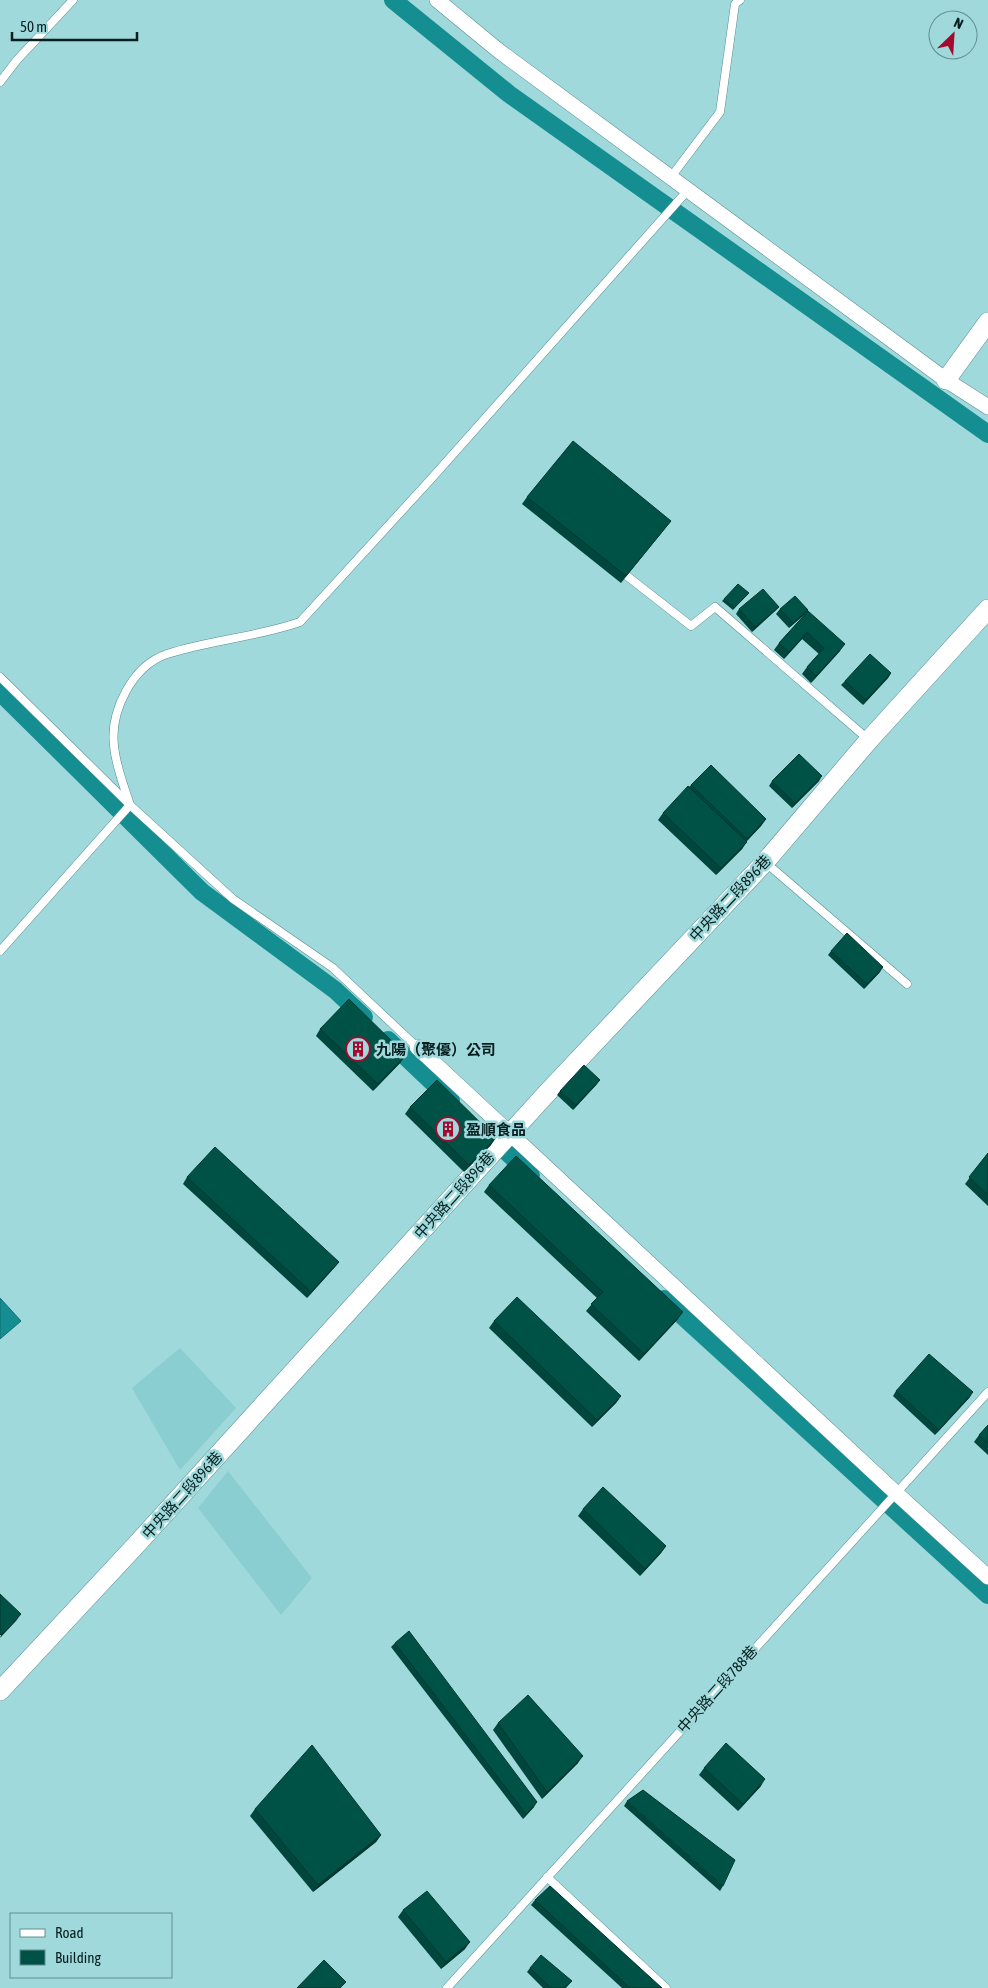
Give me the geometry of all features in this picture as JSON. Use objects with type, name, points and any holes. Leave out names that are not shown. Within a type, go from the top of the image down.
[{"type":"street","points":[[437,0],[499,51],[670,178],[946,380],[988,407]]},
{"type":"street","points":[[946,380],[988,322]]},
{"type":"street","name":"中央路二段896巷","points":[[0,1691],[183,1494],[510,1133],[765,862],[869,740],[988,609]]},
{"type":"street","points":[[417,1047],[988,1577]]},
{"type":"lane","points":[[0,82],[17,60],[73,0]]},
{"type":"lane","points":[[670,178],[720,112],[735,4],[740,0]]},
{"type":"lane","points":[[130,805],[117,766],[114,726],[120,705],[132,682],[149,664],[166,654],[300,622],[432,479],[688,190]]},
{"type":"lane","points":[[627,576],[692,626],[715,607],[869,740]]},
{"type":"lane","points":[[0,677],[130,805],[233,899],[333,968],[417,1047]]},
{"type":"lane","points":[[0,951],[130,805]]},
{"type":"lane","points":[[765,862],[907,984]]},
{"type":"lane","name":"中央路二段788巷","points":[[447,1988],[988,1392]]},
{"type":"lane","points":[[547,1877],[666,1988]]},
{"type":"shaded area","points":[[0,1298],[21,1321],[0,1339]]},
{"type":"shaded area","points":[[180,1348],[236,1408],[180,1470],[132,1388]]},
{"type":"shaded area","points":[[228,1471],[312,1578],[281,1615],[198,1508]]},
{"type":"building","points":[[573,441],[671,521],[626,576],[527,497]]},
{"type":"building","points":[[738,584],[749,593],[734,608],[724,599]]},
{"type":"building","points":[[763,589],[779,607],[755,627],[739,609]]},
{"type":"building","points":[[795,596],[808,610],[793,623],[780,609]]},
{"type":"building","points":[[808,611],[845,644],[816,676],[807,667],[824,648],[807,632],[789,652],[779,643]]},
{"type":"building","points":[[870,654],[891,673],[866,700],[845,681]]},
{"type":"building","points":[[799,754],[822,776],[795,803],[772,781]]},
{"type":"building","points":[[711,765],[766,819],[747,839],[691,785]]},
{"type":"building","points":[[688,786],[747,842],[721,868],[663,813]]},
{"type":"building","points":[[847,933],[883,967],[867,984],[831,951]]},
{"type":"building","name":"九陽（聚優）公司","points":[[349,999],[406,1055],[378,1084],[320,1029]]},
{"type":"building","points":[[584,1065],[600,1080],[576,1105],[560,1091]]},
{"type":"building","name":"盈順食品","points":[[437,1080],[496,1138],[469,1165],[410,1107]]},
{"type":"building","points":[[215,1147],[339,1262],[311,1292],[187,1177]]},
{"type":"building","points":[[988,1153],[988,1195],[969,1177]]},
{"type":"building","points":[[516,1156],[683,1312],[644,1354],[591,1304],[603,1292],[489,1185]]},
{"type":"building","points":[[517,1297],[621,1396],[597,1420],[494,1321]]},
{"type":"building","points":[[929,1354],[973,1392],[939,1430],[896,1391]]},
{"type":"building","points":[[988,1425],[988,1443],[979,1435]]},
{"type":"building","points":[[603,1487],[666,1546],[645,1569],[583,1509]]},
{"type":"building","points":[[0,1594],[21,1614],[1,1635],[0,1634]]},
{"type":"building","points":[[409,1631],[537,1802],[526,1814],[395,1643]]},
{"type":"building","points":[[528,1695],[583,1756],[547,1792],[498,1723]]},
{"type":"building","points":[[726,1743],[765,1779],[743,1804],[704,1768]]},
{"type":"building","points":[[312,1745],[381,1835],[318,1885],[255,1809]]},
{"type":"building","points":[[643,1790],[735,1860],[723,1886],[627,1801]]},
{"type":"building","points":[[550,1886],[662,1988],[630,1988],[535,1900]]},
{"type":"building","points":[[427,1891],[470,1942],[446,1962],[403,1910]]},
{"type":"building","points":[[541,1955],[572,1981],[564,1988],[551,1988],[530,1968]]},
{"type":"building","points":[[324,1960],[346,1982],[340,1988],[297,1988]]},
{"type":"waterway","points":[[393,0],[509,94],[988,434]]},
{"type":"waterway","points":[[0,692],[202,892],[335,990],[364,1017]]},
{"type":"waterway","points":[[388,1040],[451,1100]]},
{"type":"waterway","points":[[490,1136],[531,1175]]},
{"type":"waterway","points":[[664,1299],[988,1595]]},
{"type":"place","name":"九陽（聚優）公司","points":[[358,1049]]},
{"type":"place","name":"盈順食品","points":[[448,1129]]}]
